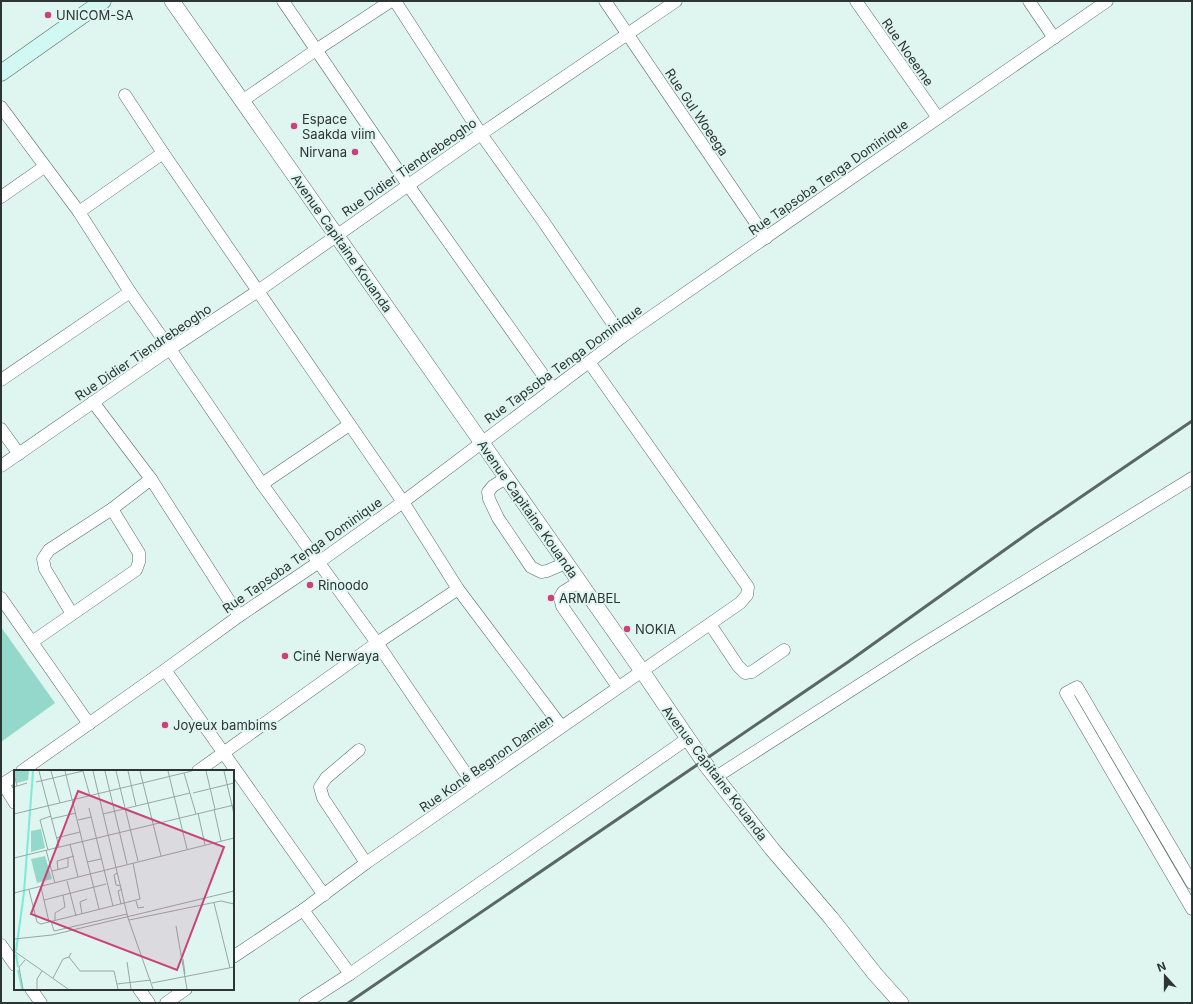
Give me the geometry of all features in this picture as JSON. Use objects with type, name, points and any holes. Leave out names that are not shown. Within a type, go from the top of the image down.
[{"type":"main road","points":[[1,73],[98,2]]},
{"type":"street","name":"Avenue Capitaine Kouanda","points":[[172,1],[642,671],[687,739],[772,849],[875,974],[901,1003]]},
{"type":"street","points":[[283,1],[408,185],[553,388]]},
{"type":"street","points":[[242,101],[391,1]]},
{"type":"street","points":[[395,1],[481,134],[543,221],[622,337]]},
{"type":"street","name":"Rue Gul Woeega","points":[[605,1],[766,238]]},
{"type":"street","name":"Rue Didier Tiendrebeogho","points":[[1,466],[170,349],[258,291],[481,134],[676,1]]},
{"type":"street","name":"Rue Noeeme","points":[[856,1],[938,118]]},
{"type":"street","points":[[1029,1],[1054,38]]},
{"type":"street","name":"Rue Tapsoba Tenga Dominique","points":[[23,770],[402,502],[622,337],[1107,1]]},
{"type":"street","points":[[125,95],[163,153],[402,502],[458,589],[561,726]]},
{"type":"street","points":[[1,107],[44,167],[79,212],[130,292],[262,484],[377,643],[475,787]]},
{"type":"street","points":[[79,212],[163,153]]},
{"type":"street","points":[[1,196],[44,167]]},
{"type":"street","points":[[1,380],[130,292]]},
{"type":"street","name":"Rue Koné Begnon Damien","points":[[234,956],[303,910],[366,863],[561,726],[740,603],[747,595],[748,587],[589,362]]},
{"type":"street","points":[[93,402],[151,480],[239,616]]},
{"type":"street","points":[[262,484],[349,425]]},
{"type":"street","points":[[1,430],[19,454]]},
{"type":"street","points":[[506,478],[493,486],[488,492],[489,499],[498,518],[531,567],[541,572],[566,563]]},
{"type":"street","points":[[716,778],[917,648],[1192,478]]},
{"type":"street","points":[[72,614],[45,569],[43,559],[49,550],[112,509],[151,480]]},
{"type":"street","points":[[32,642],[136,570],[139,562],[138,553],[112,509]]},
{"type":"street","points":[[579,582],[563,592],[560,597],[562,606],[618,687]]},
{"type":"street","points":[[199,770],[377,643],[458,589]]},
{"type":"street","points":[[1,598],[89,724]]},
{"type":"street","points":[[710,624],[738,666],[745,673],[752,672],[784,650]]},
{"type":"street","points":[[165,670],[324,895]]},
{"type":"street","points":[[1192,883],[1077,687],[1066,693],[1192,910]]},
{"type":"street","points":[[305,1003],[350,974],[687,739]]},
{"type":"street","points":[[359,750],[326,778],[320,787],[323,798],[366,863]]},
{"type":"street","points":[[14,777],[2,785],[14,802]]},
{"type":"street","points":[[303,910],[350,974]]},
{"type":"street","points":[[1,945],[14,964]]},
{"type":"street","points":[[32,990],[41,1003]]},
{"type":"street","points":[[140,990],[149,1003]]},
{"type":"street","points":[[166,1003],[185,990]]},
{"type":"green space","points":[[1,627],[55,703],[1,742]]},
{"type":"railway","points":[[348,1003],[848,662],[1034,529],[1192,421]]},
{"type":"place","name":"UNICOM-SA","points":[[48,15]]},
{"type":"place","name":"Espace Saakda viim","points":[[294,126]]},
{"type":"place","name":"Nirvana","points":[[355,152]]},
{"type":"place","name":"Rinoodo","points":[[310,585]]},
{"type":"place","name":"ARMABEL","points":[[551,598]]},
{"type":"place","name":"NOKIA","points":[[627,629]]},
{"type":"place","name":"Ciné Nerwaya","points":[[285,656]]},
{"type":"place","name":"Joyeux bambims","points":[[165,725]]}]
